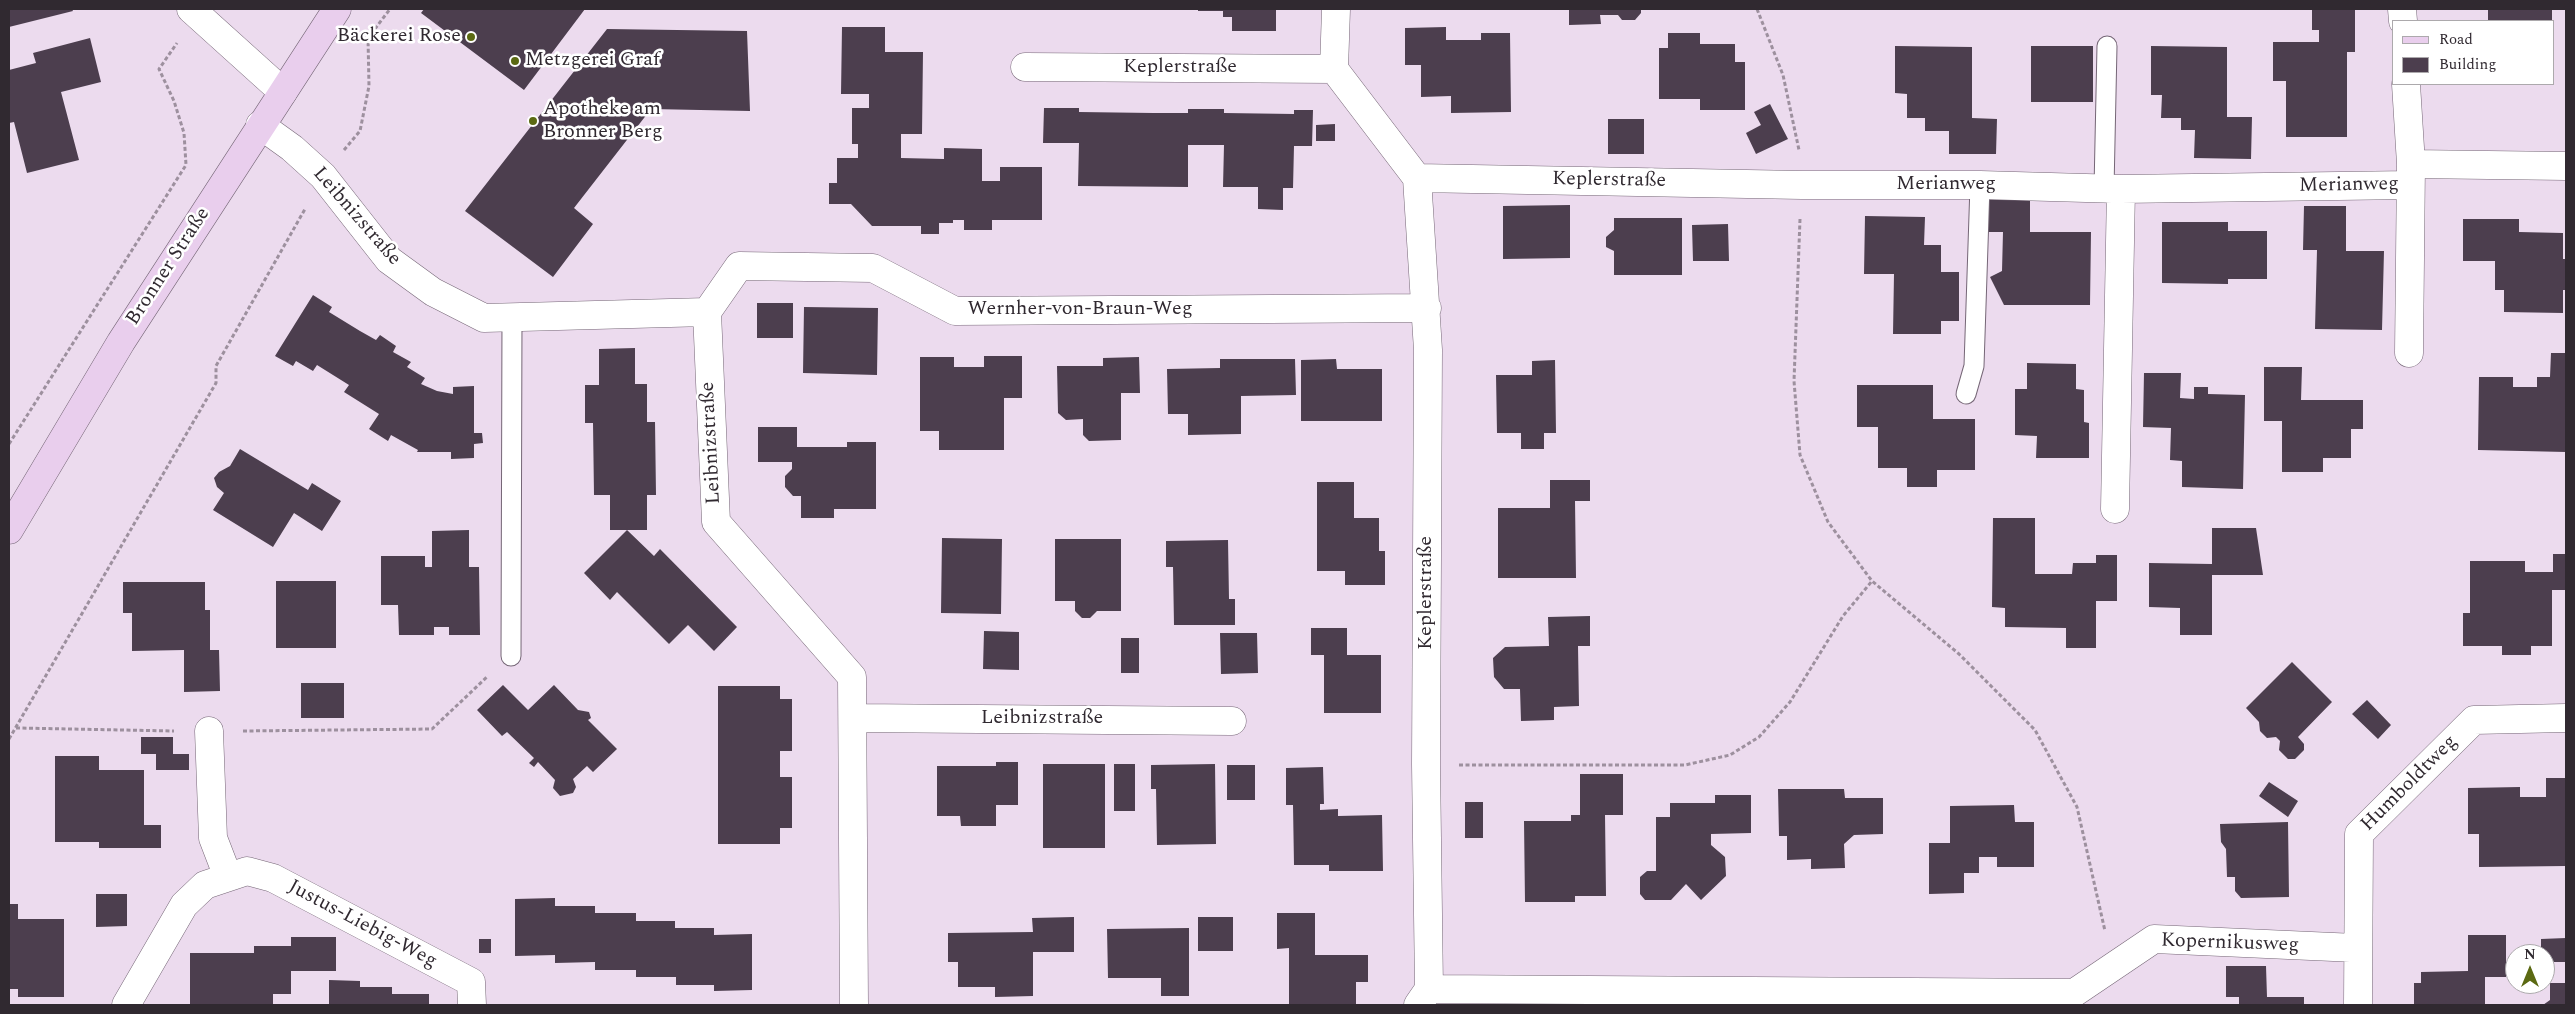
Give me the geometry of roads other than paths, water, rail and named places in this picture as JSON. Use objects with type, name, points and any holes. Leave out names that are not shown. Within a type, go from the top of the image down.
[{"type":"street","name":"Bronner Straße","points":[[9,530],[120,342],[337,9]]},
{"type":"street","points":[[1336,9],[1334,69],[1417,178]]},
{"type":"street","points":[[193,11],[283,92]]},
{"type":"street","name":"Keplerstraße","points":[[1026,67],[1334,69]]},
{"type":"street","points":[[2406,85],[2410,175]]},
{"type":"street","name":"Leibnizstraße","points":[[260,125],[292,148],[323,176],[389,260],[433,292],[484,318],[707,312],[716,522],[852,677],[854,1005]]},
{"type":"street","name":"Merianweg","points":[[1802,185],[1980,185],[2113,189],[2566,166]]},
{"type":"street","name":"Merianweg","points":[[2409,353],[2410,175]]},
{"type":"street","name":"Keplerstraße","points":[[1423,997],[1426,764],[1427,308],[1417,178],[1802,185]]},
{"type":"street","points":[[2113,189],[2115,508]]},
{"type":"street","name":"Wernher-von-Braun-Weg","points":[[707,312],[739,266],[873,268],[954,311],[1427,308]]},
{"type":"street","name":"Leibnizstraße","points":[[853,718],[1232,721]]},
{"type":"street","name":"Humboldtweg","points":[[2358,1005],[2356,948],[2359,834],[2474,720],[2566,718]]},
{"type":"street","points":[[209,731],[213,838],[228,876]]},
{"type":"street","name":"Justus-Liebig-Weg","points":[[126,1005],[184,905],[205,885],[247,871],[273,878],[471,982],[472,1005]]},
{"type":"street","name":"Kopernikusweg","points":[[1423,997],[2074,993],[2154,939],[2356,948]]},
{"type":"lane","points":[[2108,46],[2113,189]]},
{"type":"lane","points":[[1966,394],[1974,366],[1980,185]]},
{"type":"lane","points":[[511,656],[512,317]]},
{"type":"place","name":"Bäckerei Rose","points":[[471,37]]},
{"type":"place","name":"Metzgerei Graf","points":[[515,61]]},
{"type":"place","name":"Apotheke am Bronner Berg","points":[[533,121]]}]
